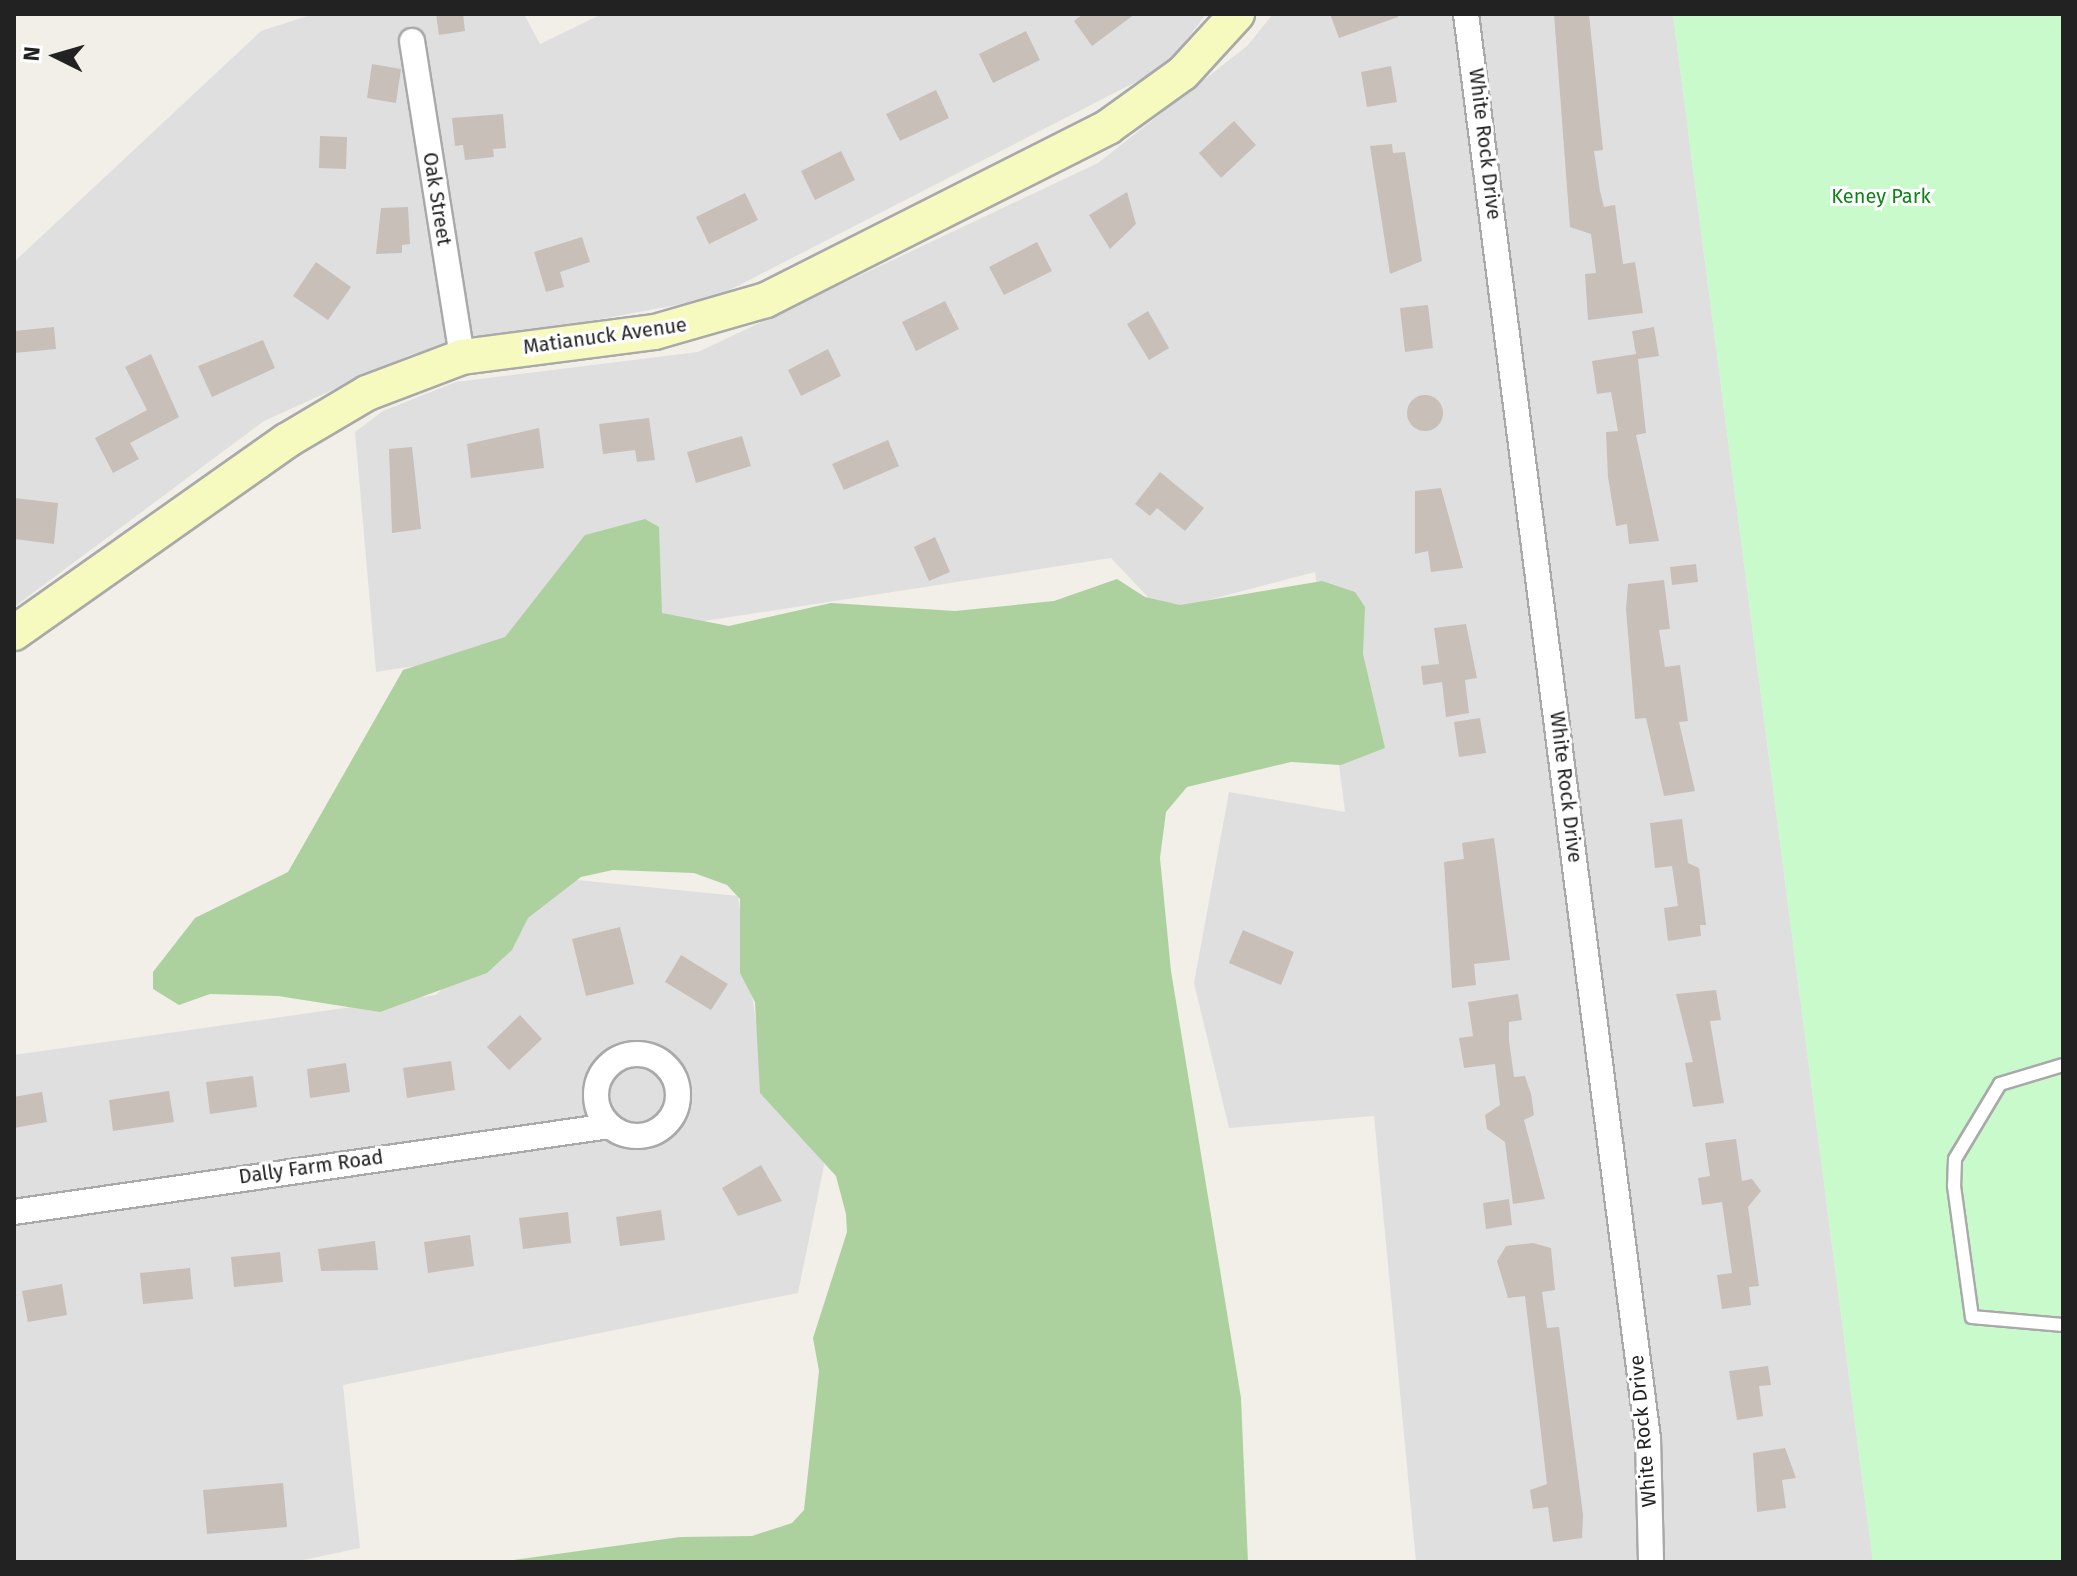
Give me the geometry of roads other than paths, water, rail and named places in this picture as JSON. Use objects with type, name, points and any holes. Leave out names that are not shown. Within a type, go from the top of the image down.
[{"type":"street","name":"Matianuck Avenue","points":[[14,633],[329,413],[462,357],[655,332],[766,300],[1108,127],[1183,73],[1237,14]]},
{"type":"street","name":"White Rock Drive","points":[[1466,14],[1646,1422],[1651,1562]]},
{"type":"street","name":"Oak Street","points":[[412,41],[462,357]]},
{"type":"street","name":"Dally Farm Road","points":[[14,1212],[609,1126]]},
{"type":"lane","points":[[2063,1065],[2000,1084],[1955,1159],[1954,1186],[1972,1317],[2063,1325]]},
{"type":"park label","name":"Keney Park","points":[[1881,196]]}]
